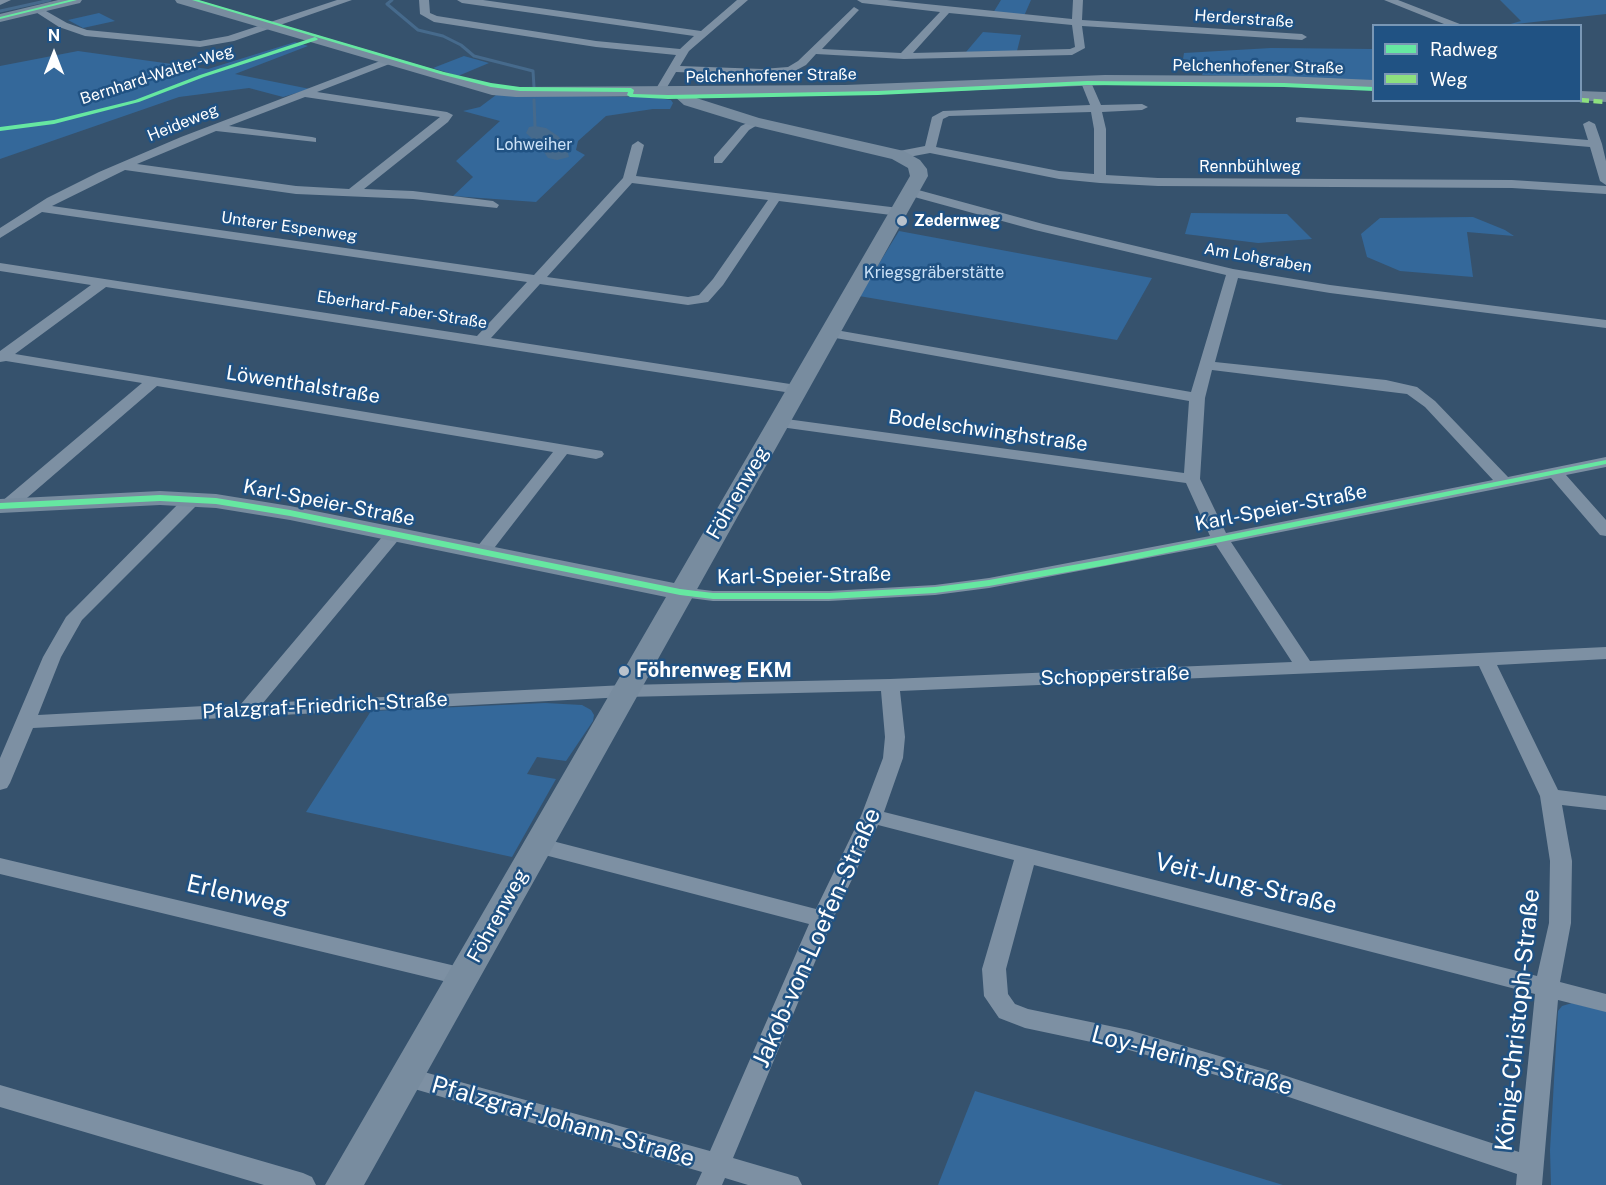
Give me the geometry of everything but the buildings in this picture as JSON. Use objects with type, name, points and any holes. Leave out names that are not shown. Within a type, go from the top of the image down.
[{"type":"street","points":[[0,2],[6,0]]},
{"type":"street","points":[[0,18],[75,0]]},
{"type":"street","name":"Pelchenhofener Straße","points":[[182,0],[473,86],[504,91],[857,90],[1085,80],[1283,81],[1372,85]]},
{"type":"street","points":[[36,9],[63,25],[85,33],[186,43],[216,42],[347,0]]},
{"type":"street","points":[[424,0],[425,14],[434,19],[596,44],[682,52]]},
{"type":"street","points":[[462,0],[703,34]]},
{"type":"street","points":[[659,92],[682,52],[743,0]]},
{"type":"street","name":"Herderstraße","points":[[862,0],[946,11],[1077,23],[1302,37]]},
{"type":"street","points":[[813,51],[904,56],[1072,52],[1080,48],[1077,23],[1078,0]]},
{"type":"street","points":[[1389,0],[1455,24]]},
{"type":"street","points":[[672,69],[782,71],[799,66],[854,10]]},
{"type":"street","points":[[904,56],[946,11]]},
{"type":"street","name":"Heideweg","points":[[0,234],[40,208],[124,166],[388,61]]},
{"type":"street","points":[[1085,80],[1096,107],[1102,153],[1101,179]]},
{"type":"street","points":[[681,92],[683,98],[690,102],[755,122],[898,155]]},
{"type":"street","points":[[307,94],[447,115],[444,120],[351,194]]},
{"type":"street","points":[[1582,95],[1606,98]]},
{"type":"street","points":[[930,149],[936,122],[942,114],[1142,107]]},
{"type":"street","points":[[1300,120],[1596,144]]},
{"type":"street","points":[[718,160],[745,128],[755,122]]},
{"type":"street","points":[[1588,124],[1606,182]]},
{"type":"street","points":[[215,128],[312,140]]},
{"type":"street","points":[[480,340],[534,279],[629,179],[638,145]]},
{"type":"street","name":"Rennbühlweg","points":[[898,155],[930,149],[1037,171],[1101,179],[1215,184],[1537,185],[1606,190]]},
{"type":"street","name":"Föhrenweg","points":[[344,1185],[680,592],[911,192],[919,177],[918,169],[898,155]]},
{"type":"street","points":[[124,166],[296,190],[413,195],[493,205]]},
{"type":"street","points":[[629,179],[899,212]]},
{"type":"street","name":"Am Lohgraben","points":[[911,192],[1051,230],[1233,273],[1330,289],[1606,324]]},
{"type":"street","name":"Unterer Espenweg","points":[[40,208],[678,301],[703,299],[718,282],[776,197]]},
{"type":"street","name":"Eberhard-Faber-Straße","points":[[0,267],[798,389]]},
{"type":"street","points":[[1233,273],[1197,398],[1192,479],[1220,538],[1305,668]]},
{"type":"street","points":[[1,357],[103,283]]},
{"type":"street","points":[[830,333],[1197,398]]},
{"type":"street","name":"Löwenthalstraße","points":[[1,357],[596,454]]},
{"type":"street","points":[[1206,365],[1386,385],[1412,390],[1430,404],[1505,483]]},
{"type":"street","points":[[3,506],[153,381]]},
{"type":"street","name":"Bodelschwinghstraße","points":[[779,423],[1192,479]]},
{"type":"street","points":[[482,552],[563,449]]},
{"type":"street","name":"Karl-Speier-Straße","points":[[3,506],[141,499],[194,499],[255,506],[680,592],[713,596],[818,597],[935,590],[1086,566],[1606,462]]},
{"type":"street","points":[[1556,473],[1606,531]]},
{"type":"street","points":[[0,783],[52,657],[75,617],[194,499]]},
{"type":"street","points":[[247,710],[394,534]]},
{"type":"street","name":"Schopperstraße","points":[[625,691],[890,685],[1606,653]]},
{"type":"street","name":"König-Christoph-Straße","points":[[1485,660],[1550,796],[1561,861],[1560,922],[1547,987],[1529,1176]]},
{"type":"street","name":"Jakob-von-Loefen-Straße","points":[[713,1176],[822,919],[872,816],[893,758],[895,714],[890,685]]},
{"type":"street","name":"Pfalzgraf-Friedrich-Straße","points":[[26,722],[625,691]]},
{"type":"street","points":[[1550,796],[1606,803]]},
{"type":"street","name":"Veit-Jung-Straße","points":[[872,816],[1606,1003]]},
{"type":"street","points":[[537,845],[822,919]]},
{"type":"street","name":"Loy-Hering-Straße","points":[[1026,856],[994,969],[996,996],[1007,1011],[1025,1018],[1129,1040],[1268,1080],[1529,1176]]},
{"type":"street","name":"Erlenweg","points":[[0,866],[464,976]]},
{"type":"street","name":"Pfalzgraf-Johann-Straße","points":[[406,1077],[713,1176],[789,1185]]},
{"type":"street","points":[[0,1096],[303,1185]]},
{"type":"green space","points":[[1001,0],[1031,0],[1024,16],[993,13]]},
{"type":"green space","points":[[1500,0],[1606,0],[1606,14],[1510,24],[1521,21]]},
{"type":"green space","points":[[99,13],[115,21],[83,28],[68,20]]},
{"type":"green space","points":[[983,32],[1021,35],[1017,51],[966,52]]},
{"type":"green space","points":[[295,42],[308,46],[235,74],[310,89],[283,97],[249,88],[179,97],[0,159],[0,66],[78,51],[208,69]]},
{"type":"green space","points":[[1271,48],[1372,49],[1372,81],[1202,75],[1206,65],[1183,59],[1184,53]]},
{"type":"green space","points":[[464,56],[489,63],[458,76],[433,68]]},
{"type":"green space","name":"Lohweiher","points":[[496,95],[652,97],[671,100],[673,103],[670,109],[653,109],[606,116],[578,141],[576,150],[585,155],[536,202],[453,196],[473,177],[456,161],[500,121],[463,111],[480,107]]},
{"type":"green space","points":[[1191,213],[1287,214],[1312,239],[1258,243],[1185,234]]},
{"type":"green space","points":[[1473,217],[1514,236],[1467,232],[1473,277],[1400,271],[1367,257],[1361,234],[1380,218]]},
{"type":"green space","name":"Kriegsgräberstätte","points":[[899,231],[1152,278],[1117,340],[859,296]]},
{"type":"green space","points":[[545,703],[582,705],[591,710],[594,715],[593,721],[566,761],[537,757],[527,774],[556,779],[512,857],[306,812],[371,711]]},
{"type":"green space","points":[[1572,1003],[1606,1011],[1606,1185],[1551,1185],[1550,1150],[1558,1011],[1562,1006]]},
{"type":"green space","points":[[975,1091],[1283,1185],[938,1185]]},
{"type":"shaded area","name":"Lohweiher","points":[[529,127],[546,128],[558,136],[566,145],[569,157],[557,160],[548,158],[540,146],[526,133]]},
{"type":"waterway","points":[[0,11],[50,0]]},
{"type":"waterway","points":[[392,0],[387,4],[418,30],[443,36],[461,45],[474,56],[533,71],[534,87]]},
{"type":"waterway","points":[[534,100],[535,126]]},
{"type":"marked path","points":[[1582,100],[1606,102]]},
{"type":"cycle path","points":[[0,18],[75,0]]},
{"type":"cycle path","points":[[194,0],[442,73],[491,85],[520,89],[631,90],[630,95],[668,97],[878,93],[1087,83],[1284,85],[1372,89]]},
{"type":"cycle path","name":"Bernhard-Walter-Weg","points":[[0,129],[54,122],[137,101],[202,76],[315,39]]},
{"type":"cycle path","points":[[0,506],[160,498],[216,501],[290,513],[680,592],[713,596],[829,596],[935,590],[989,583],[1107,562],[1606,462]]},
{"type":"place","name":"Zedernweg","points":[[902,221]]},
{"type":"place","name":"Föhrenweg EKM","points":[[624,671]]}]
